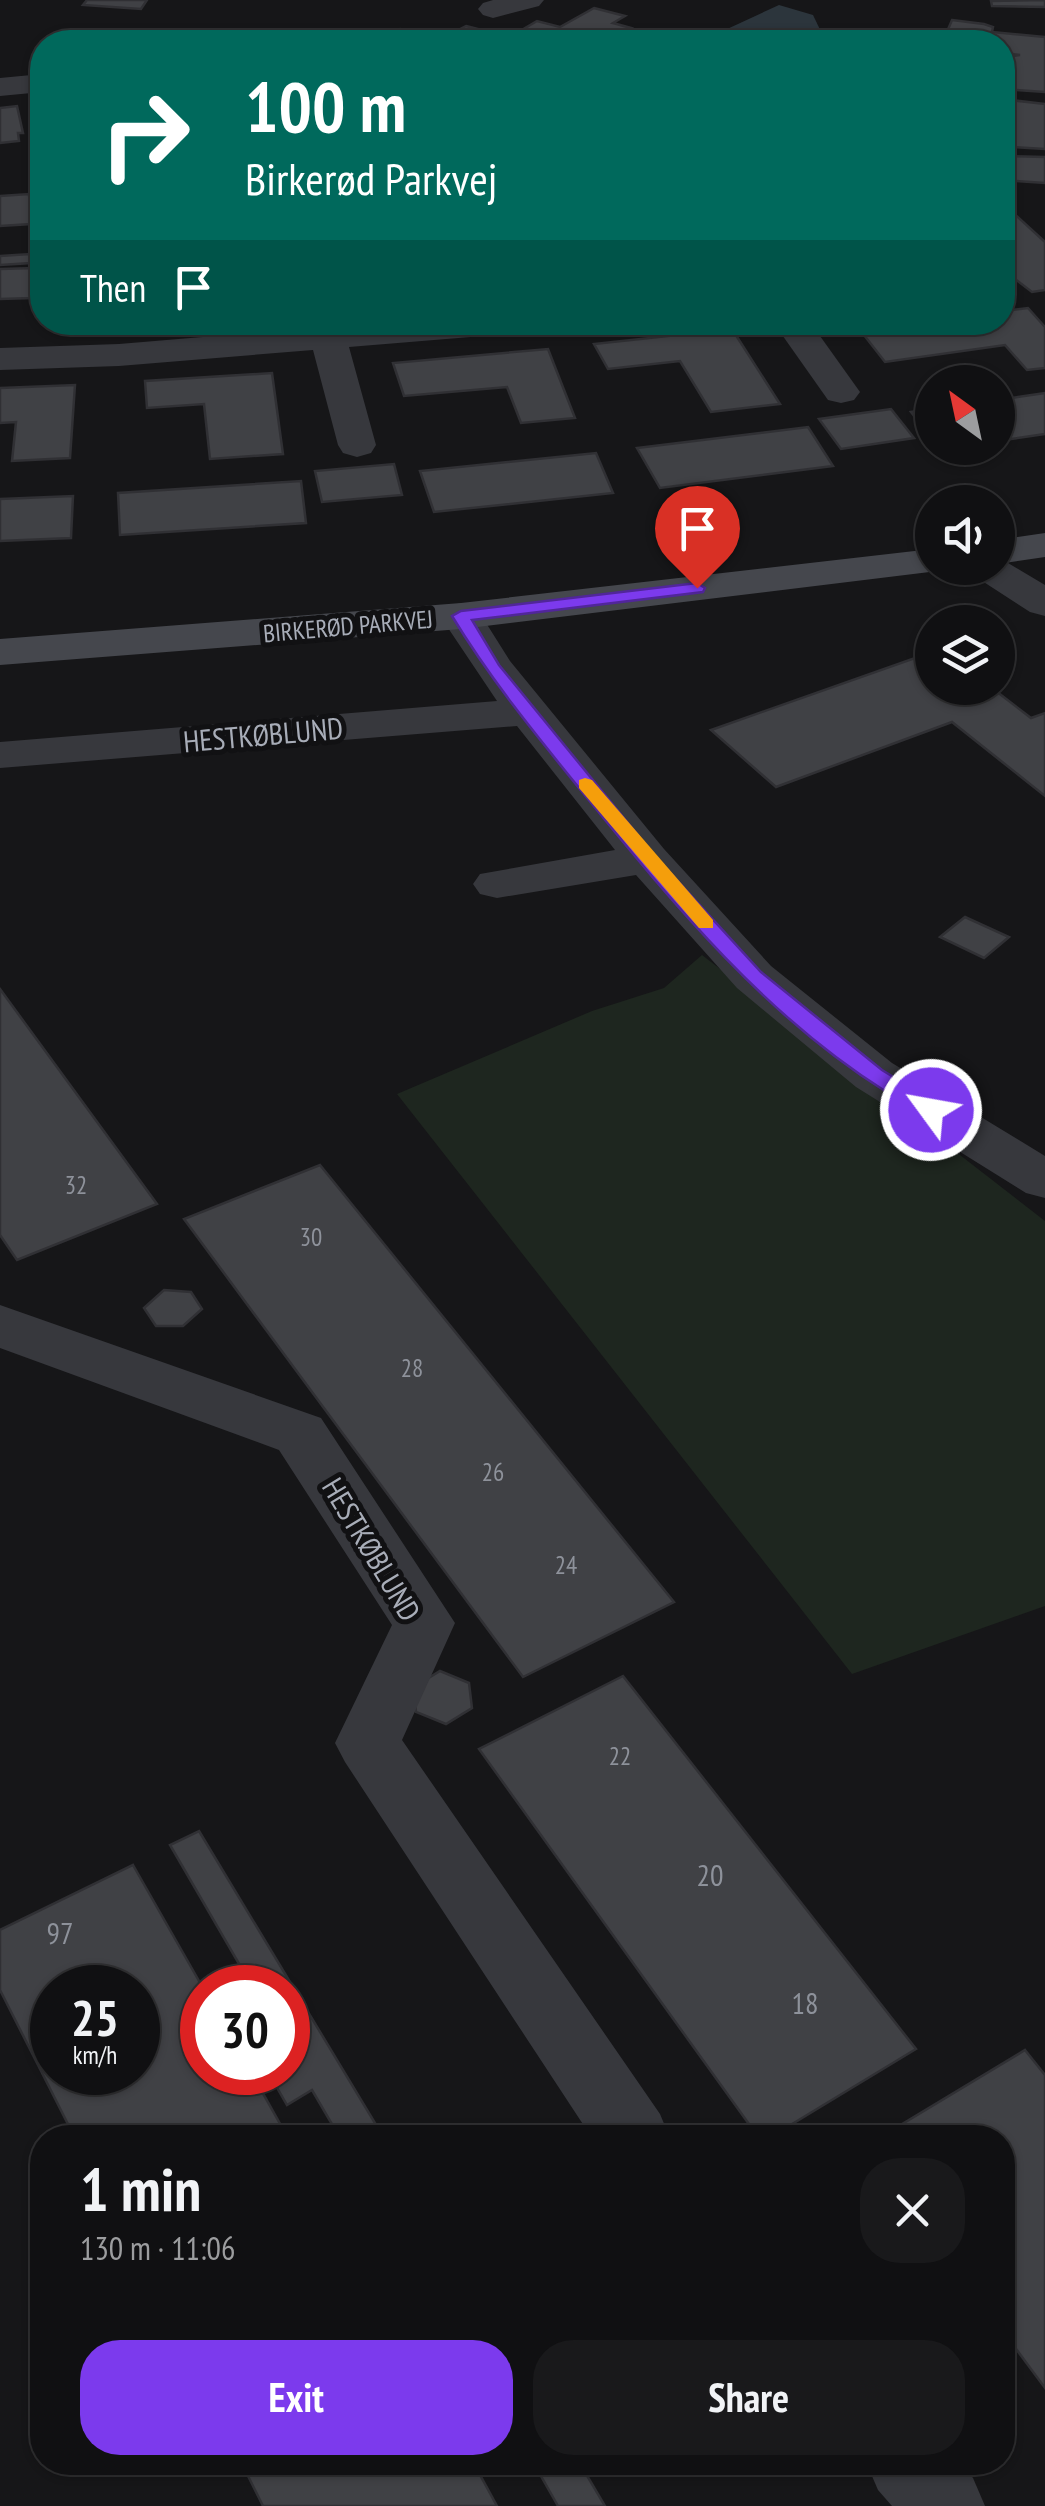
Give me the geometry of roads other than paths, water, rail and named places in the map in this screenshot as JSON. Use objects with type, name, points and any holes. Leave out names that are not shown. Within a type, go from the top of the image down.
[{"type":"street","points":[[493,8],[529,0]]},
{"type":"street","points":[[0,87],[30,83]]},
{"type":"street","points":[[0,359],[117,339],[354,335]]},
{"type":"street","points":[[799,335],[840,392]]},
{"type":"street","points":[[328,337],[357,445]]},
{"type":"street","points":[[1015,549],[1045,545]]},
{"type":"street","name":"BIRKERØD PARKVEJ","points":[[0,652],[461,616],[915,563]]},
{"type":"street","points":[[1015,584],[1045,603]]},
{"type":"street","points":[[461,616],[492,667],[527,712],[647,859],[754,977],[874,1074],[1045,1180]]},
{"type":"street","name":"HESTKØBLUND","points":[[0,755],[527,712]]},
{"type":"street","points":[[496,884],[647,859]]},
{"type":"street","name":"HESTKØBLUND","points":[[0,1326],[300,1434],[424,1622],[368,1743],[625,2125]]},
{"type":"street","points":[[918,2475],[945,2506]]}]
